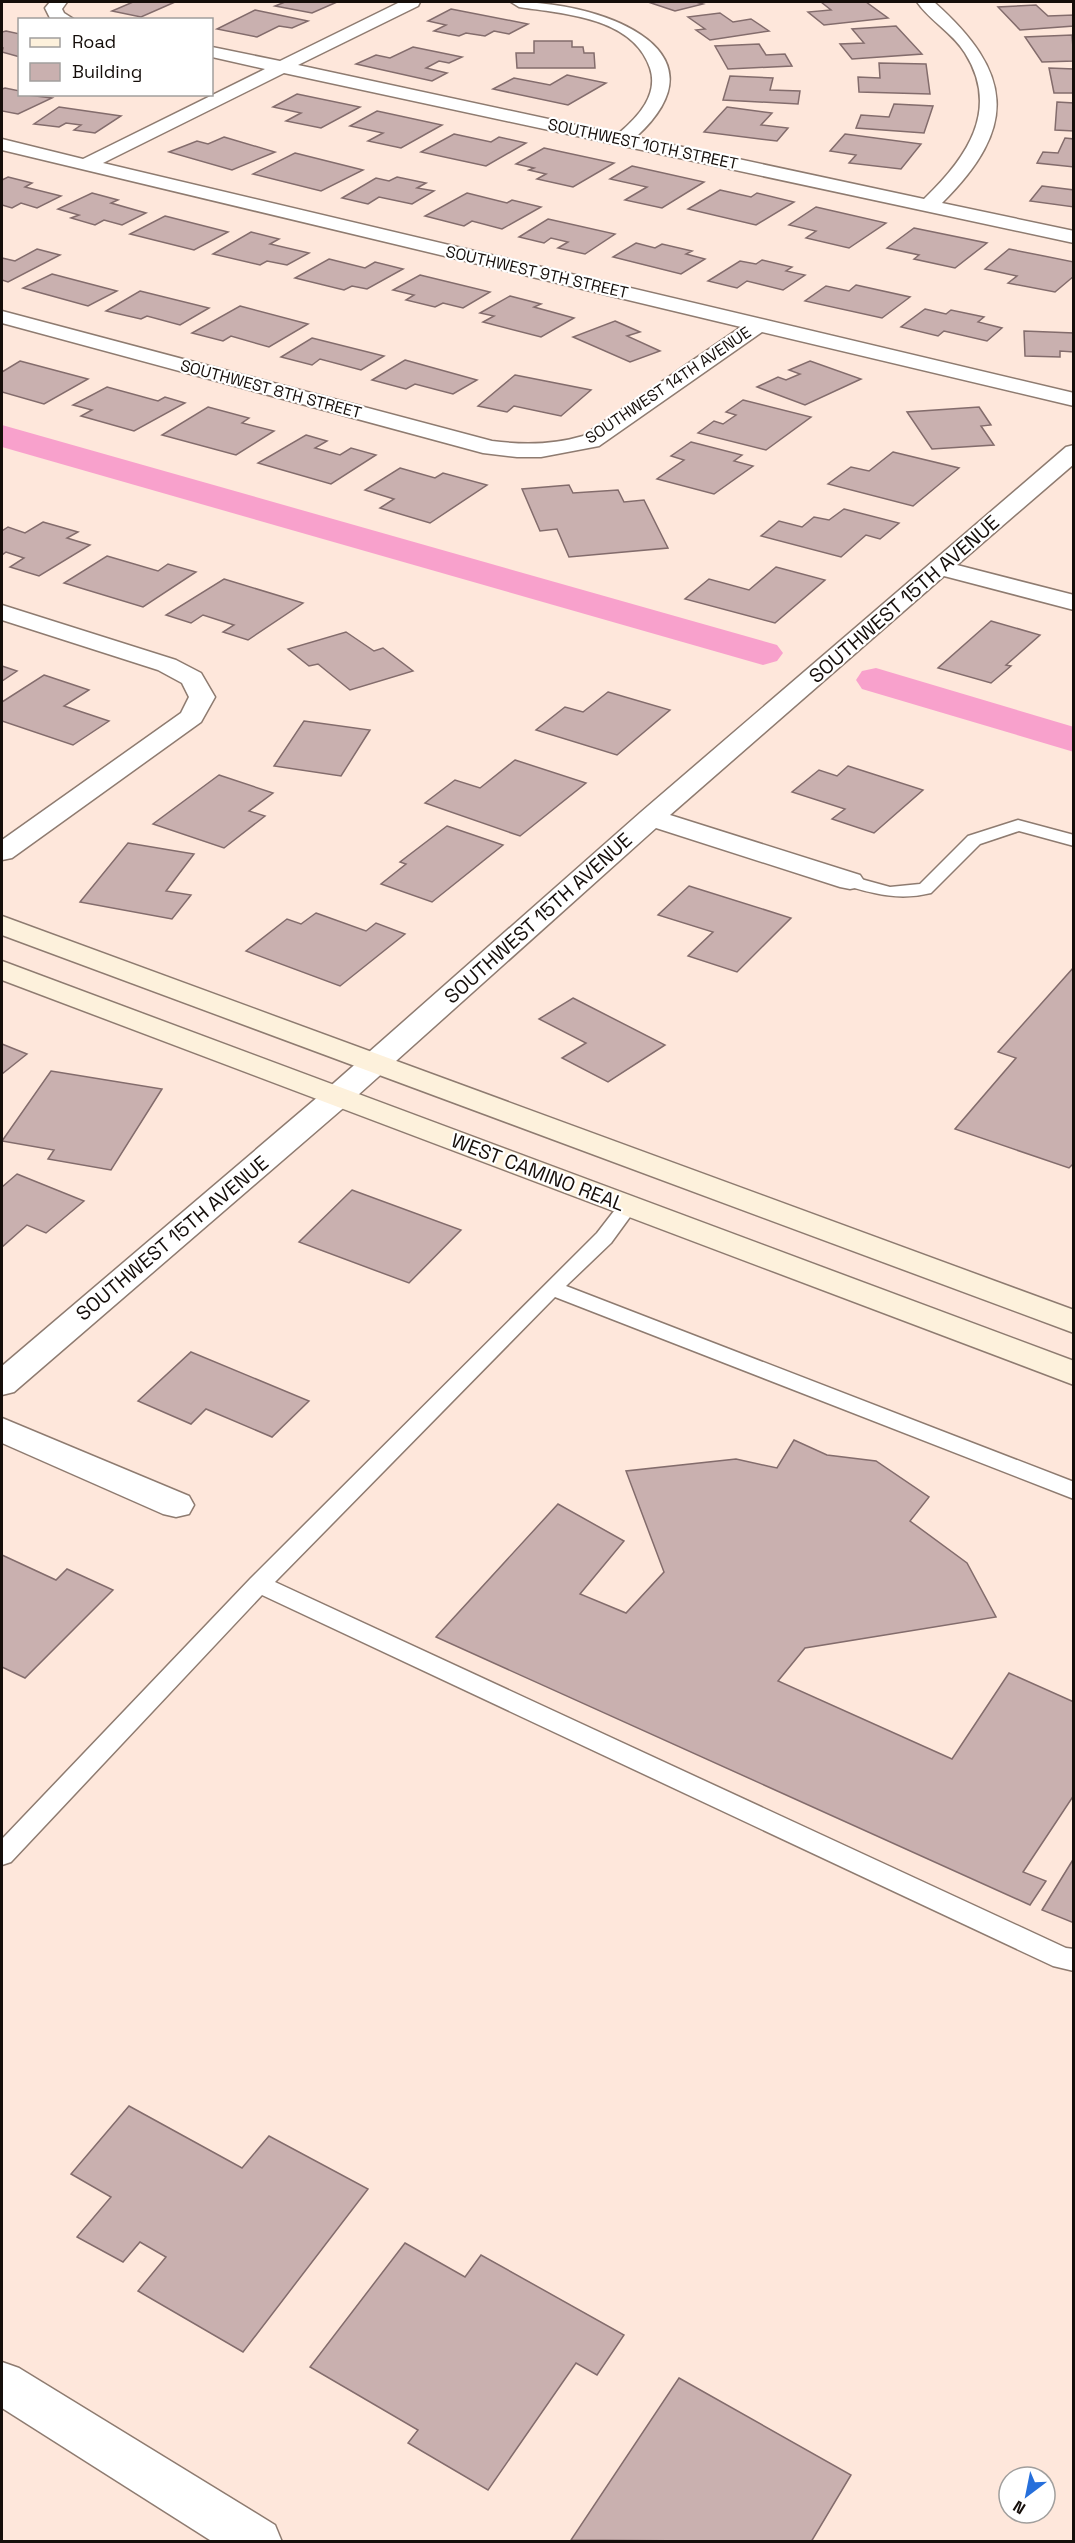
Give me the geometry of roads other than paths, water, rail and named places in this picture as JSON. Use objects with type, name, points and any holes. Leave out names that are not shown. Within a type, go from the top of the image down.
[{"type":"street","points":[[85,165],[412,2]]},
{"type":"street","points":[[519,2],[608,21],[628,29],[650,47],[659,63],[662,80],[658,97],[648,114],[622,140]]},
{"type":"street","points":[[925,2],[952,25],[972,48],[985,73],[989,90],[989,116],[981,143],[964,170],[928,206]]},
{"type":"street","points":[[56,5],[57,16],[62,18]]},
{"type":"street","name":"SOUTHWEST 10TH STREET","points":[[213,52],[1074,237]]},
{"type":"street","name":"SOUTHWEST 9TH STREET","points":[[2,145],[1074,400]]},
{"type":"street","name":"SOUTHWEST 8TH STREET","points":[[2,317],[491,448],[526,452],[542,451]]},
{"type":"street","name":"SOUTHWEST 14TH AVENUE","points":[[542,451],[561,450],[591,441],[758,325]]},
{"type":"street","name":"SOUTHWEST 15TH AVENUE","points":[[2,1383],[338,1097],[651,818],[1074,452]]},
{"type":"street","points":[[940,568],[1074,603]]},
{"type":"street","points":[[2,612],[166,665],[192,678],[202,697],[192,717],[2,852]]},
{"type":"street","points":[[651,818],[850,881]]},
{"type":"street","points":[[2,925],[1074,1322]]},
{"type":"street","name":"WEST CAMINO REAL","points":[[2,970],[1074,1374]]},
{"type":"street","points":[[2,1430],[176,1505]]},
{"type":"street","points":[[2,2383],[257,2541]]},
{"type":"lane","points":[[850,881],[889,892],[925,889],[974,840],[1018,825],[1074,841]]},
{"type":"lane","points":[[2,1855],[259,1584],[604,1238],[628,1206]]},
{"type":"lane","points":[[552,1288],[1074,1491]]},
{"type":"lane","points":[[259,1584],[1051,1953],[1074,1960]]},
{"type":"waterway","points":[[2,436],[763,653]]},
{"type":"waterway","points":[[876,680],[1074,740]]}]
